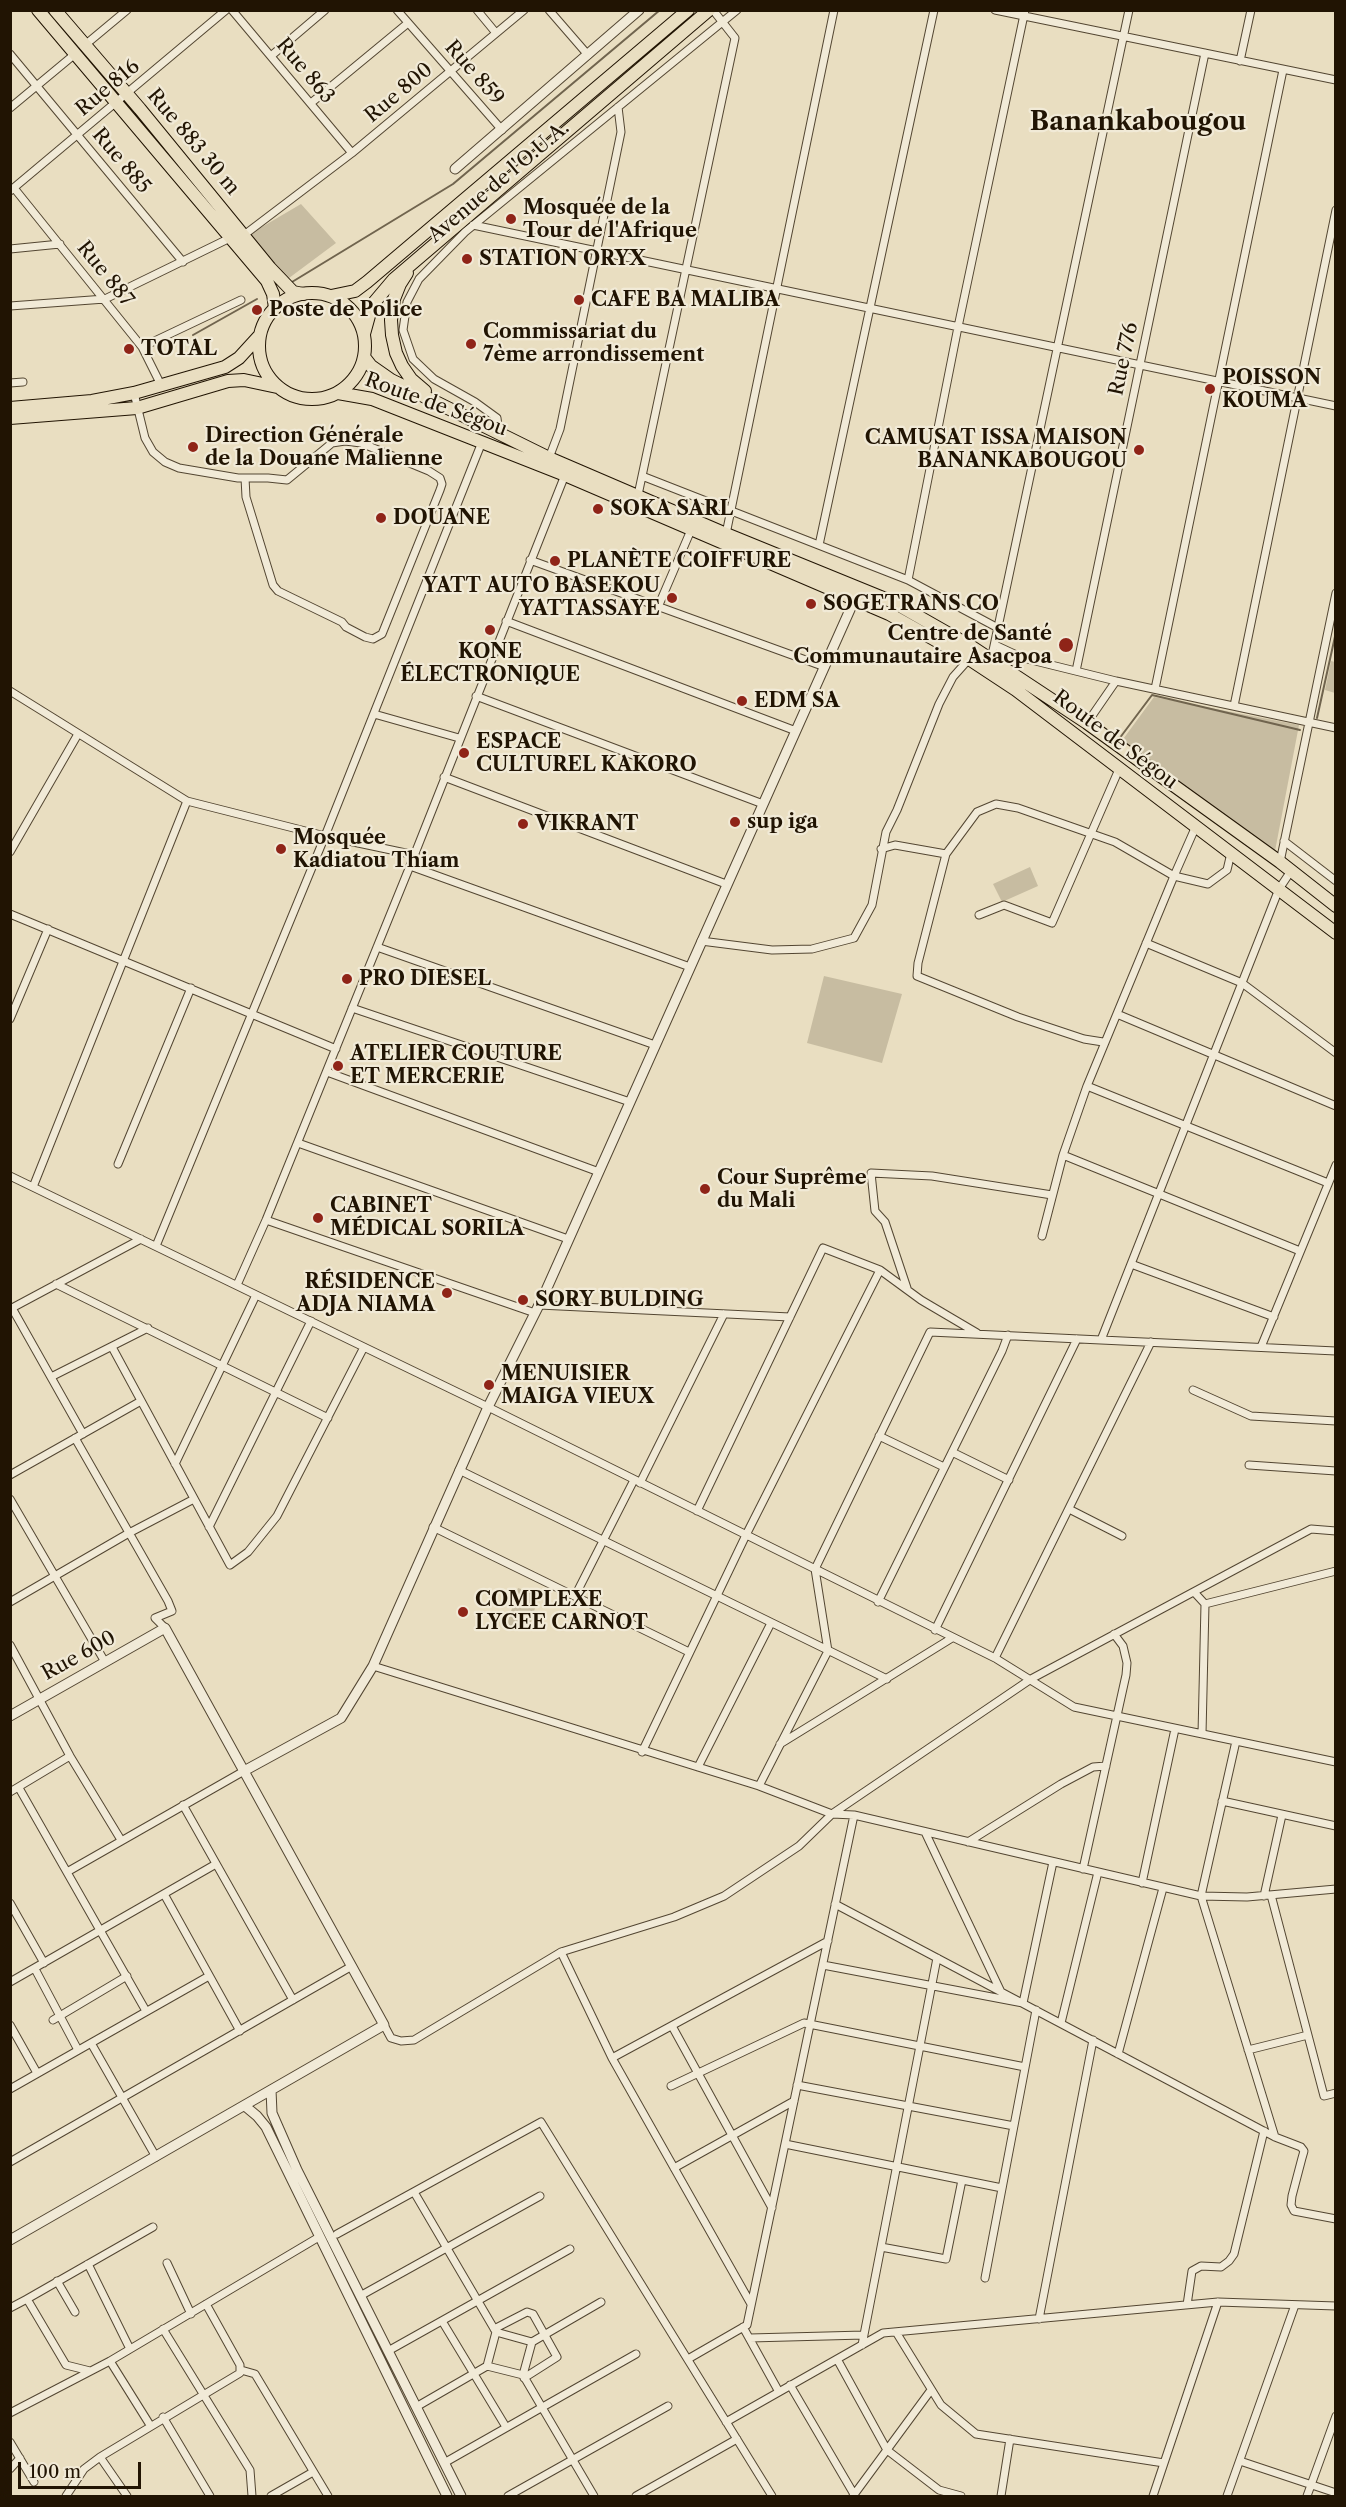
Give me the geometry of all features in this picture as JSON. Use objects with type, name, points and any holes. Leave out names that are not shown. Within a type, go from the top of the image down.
[{"type":"main road","points":[[38,10],[267,281],[273,294],[275,308]]},
{"type":"main road","name":"Rue 883 30 m","points":[[55,10],[140,109],[282,282],[293,292],[303,294]]},
{"type":"main road","name":"Avenue de l'O.U.A.","points":[[331,296],[355,291],[367,282],[688,10]]},
{"type":"main road","name":"Avenue de l'O.U.A.","points":[[364,334],[372,305],[394,279],[709,10]]},
{"type":"main road","points":[[420,256],[406,275],[394,299],[391,320],[396,354],[411,379],[448,408]]},
{"type":"main road","points":[[10,408],[92,401],[134,393],[225,367],[239,358],[260,335],[275,308],[292,297],[303,294],[317,293],[331,296],[349,307],[364,334],[364,357]]},
{"type":"main road","points":[[260,335],[259,350],[262,363],[268,376],[278,387]]},
{"type":"main road","name":"Route de Ségou","points":[[364,357],[371,366],[391,380],[549,458],[858,592],[889,614],[969,659],[1016,690],[1335,933]]},
{"type":"main road","name":"Route de Ségou","points":[[338,393],[359,371],[364,357]]},
{"type":"main road","points":[[10,418],[137,408],[228,381],[244,380],[278,387],[301,398],[314,400],[338,393]]},
{"type":"main road","name":"Route de Ségou","points":[[338,393],[372,399],[565,475],[691,530],[858,592],[894,602],[991,660],[1087,723],[1280,862],[1335,906]]},
{"type":"street","points":[[85,45],[127,10]]},
{"type":"street","name":"Rue 816","points":[[12,190],[226,10]]},
{"type":"street","name":"Rue 863","points":[[232,10],[352,153]]},
{"type":"street","points":[[270,56],[325,10]]},
{"type":"street","name":"Rue 859","points":[[397,10],[502,130]]},
{"type":"street","points":[[477,10],[496,33]]},
{"type":"street","name":"Rue 800","points":[[244,235],[352,153],[524,10]]},
{"type":"street","points":[[549,10],[588,56]]},
{"type":"street","name":"Avenue de l'O.U.A.","points":[[455,169],[639,10]]},
{"type":"street","points":[[638,495],[735,38],[714,10]]},
{"type":"street","name":"Avenue de l'O.U.A.","points":[[499,434],[497,418],[422,369],[413,359],[403,330],[407,302],[419,279],[473,225],[737,10]]},
{"type":"street","points":[[726,534],[834,10]]},
{"type":"street","points":[[819,545],[934,10]]},
{"type":"street","points":[[995,10],[1025,14],[1124,37],[1335,80]]},
{"type":"street","points":[[991,660],[1129,10]]},
{"type":"street","points":[[1240,61],[1251,10]]},
{"type":"street","points":[[908,580],[958,327],[1025,14]]},
{"type":"street","points":[[311,103],[408,23]]},
{"type":"street","name":"Rue 885","points":[[10,54],[183,262]]},
{"type":"street","points":[[10,108],[75,54]]},
{"type":"street","name":"Rue 776","points":[[1076,671],[1205,54]]},
{"type":"street","points":[[1155,689],[1283,69]]},
{"type":"street","points":[[549,458],[561,429],[621,132],[618,107]]},
{"type":"street","points":[[130,118],[140,109]]},
{"type":"street","name":"Rue 887","points":[[12,190],[60,244],[142,347],[162,385]]},
{"type":"street","points":[[1234,706],[1335,210]]},
{"type":"street","points":[[465,232],[474,211]]},
{"type":"street","points":[[473,225],[1335,406]]},
{"type":"street","points":[[10,306],[105,299],[230,238]]},
{"type":"street","points":[[10,249],[60,244]]},
{"type":"street","points":[[142,347],[241,300]]},
{"type":"street","points":[[10,383],[24,382]]},
{"type":"street","points":[[134,393],[145,438],[153,452],[165,462],[179,468],[245,478],[287,480],[332,443],[345,441],[361,443],[429,471],[440,478],[440,490],[382,634],[373,639],[364,637],[346,627],[342,622],[278,591],[273,585],[249,508],[245,478]]},
{"type":"street","points":[[156,1246],[325,836],[482,442]]},
{"type":"street","points":[[237,1286],[415,855],[459,738],[565,475]]},
{"type":"street","points":[[642,476],[908,580],[998,628]]},
{"type":"street","points":[[658,607],[691,530]]},
{"type":"street","points":[[530,560],[825,667]]},
{"type":"street","points":[[67,1872],[341,1718],[373,1666],[459,1470],[537,1309],[858,592]]},
{"type":"street","points":[[1280,862],[1335,593]]},
{"type":"street","points":[[506,621],[796,731]]},
{"type":"street","points":[[995,645],[1023,658],[1116,681],[1335,728]]},
{"type":"street","points":[[701,941],[772,950],[813,949],[854,938],[872,905],[886,832],[939,704],[953,677],[969,659]]},
{"type":"street","points":[[1087,723],[1116,681]]},
{"type":"street","points":[[10,691],[187,801],[325,836],[415,855]]},
{"type":"street","points":[[476,696],[763,804]]},
{"type":"street","points":[[374,714],[459,738]]},
{"type":"street","points":[[10,852],[78,734]]},
{"type":"street","points":[[979,915],[1004,905],[1052,923],[1120,767]]},
{"type":"street","points":[[444,777],[726,884]]},
{"type":"street","points":[[33,1187],[187,801]]},
{"type":"street","points":[[1103,1042],[1084,1039],[1018,1017],[917,976],[918,963],[946,854],[976,812],[996,804],[1018,808],[1115,842],[1174,876],[1208,884],[1227,870],[1231,853]]},
{"type":"street","points":[[1042,1236],[1064,1155],[1103,1042],[1196,826]]},
{"type":"street","points":[[1284,841],[1335,881]]},
{"type":"street","points":[[881,849],[896,845],[946,854]]},
{"type":"street","points":[[410,866],[690,966]]},
{"type":"street","points":[[1101,1340],[1279,889],[1291,871]]},
{"type":"street","points":[[10,914],[336,1049]]},
{"type":"street","points":[[10,1019],[48,929]]},
{"type":"street","points":[[1146,944],[1242,983],[1335,1053]]},
{"type":"street","points":[[377,947],[655,1045]]},
{"type":"street","points":[[118,1164],[191,988]]},
{"type":"street","points":[[352,1008],[630,1102]]},
{"type":"street","points":[[1117,1014],[1335,1106]]},
{"type":"street","points":[[327,1072],[599,1172]]},
{"type":"street","points":[[1087,1086],[1328,1183]]},
{"type":"street","points":[[298,1143],[568,1239]]},
{"type":"street","points":[[1064,1155],[1300,1251]]},
{"type":"street","points":[[1261,1347],[1335,1165]]},
{"type":"street","points":[[907,1288],[885,1222],[875,1211],[871,1173],[932,1176],[1052,1195]]},
{"type":"street","points":[[10,1176],[488,1407],[994,1658],[1074,1707],[1335,1762]]},
{"type":"street","points":[[266,1220],[537,1309],[790,1317]]},
{"type":"street","points":[[83,1434],[12,1308],[141,1239]]},
{"type":"street","points":[[697,1511],[823,1248],[880,1270],[921,1300],[979,1334]]},
{"type":"street","points":[[1131,1264],[1274,1317]]},
{"type":"street","points":[[642,1752],[746,1535],[880,1270]]},
{"type":"street","points":[[56,1284],[223,1364],[328,1418]]},
{"type":"street","points":[[175,1464],[256,1295]]},
{"type":"street","points":[[575,1596],[724,1314]]},
{"type":"street","points":[[209,1527],[311,1321]]},
{"type":"street","points":[[51,1377],[148,1328]]},
{"type":"street","points":[[759,1786],[828,1651],[814,1569],[930,1332],[1335,1351]]},
{"type":"street","points":[[878,1602],[1008,1335]]},
{"type":"street","points":[[935,1630],[1077,1339]]},
{"type":"street","points":[[994,1658],[1151,1342]]},
{"type":"street","points":[[112,1347],[230,1565],[248,1552],[277,1516],[364,1347]]},
{"type":"street","points":[[1192,1390],[1251,1416],[1335,1421]]},
{"type":"street","points":[[10,1475],[141,1401]]},
{"type":"street","points":[[879,1436],[944,1467]]},
{"type":"street","points":[[75,1438],[172,1611],[155,1618],[165,1628],[391,2038],[401,2041],[414,2040],[561,1952],[674,1917],[724,1896],[800,1846],[832,1814],[1031,1679],[1311,1529],[1335,1532]]},
{"type":"street","points":[[952,1452],[1009,1480]]},
{"type":"street","points":[[1249,1465],[1335,1471]]},
{"type":"street","points":[[459,1470],[887,1679]]},
{"type":"street","points":[[10,1499],[105,1662]]},
{"type":"street","points":[[10,1602],[129,1533],[194,1499]]},
{"type":"street","points":[[1069,1509],[1122,1536]]},
{"type":"street","points":[[433,1527],[689,1652]]},
{"type":"street","points":[[1206,1604],[1335,1571]]},
{"type":"street","points":[[1194,1592],[1206,1604],[1202,1734]]},
{"type":"street","points":[[698,1767],[771,1623]]},
{"type":"street","name":"Rue 600","points":[[10,1716],[165,1628]]},
{"type":"street","points":[[1083,1869],[1127,1663],[1123,1646],[1114,1634]]},
{"type":"street","points":[[778,1746],[952,1638]]},
{"type":"street","points":[[10,1645],[70,1756],[121,1840]]},
{"type":"street","points":[[373,1666],[642,1752],[759,1786],[832,1814],[854,1815],[1200,1896],[1267,1895],[1335,1890]]},
{"type":"street","points":[[1142,1882],[1175,1728]]},
{"type":"street","points":[[1236,1741],[1200,1896],[1275,2136]]},
{"type":"street","points":[[10,1792],[70,1756]]},
{"type":"street","points":[[968,1842],[1061,1784],[1093,1767],[1106,1766]]},
{"type":"street","points":[[19,1788],[146,2011]]},
{"type":"street","points":[[1222,1801],[1335,1826]]},
{"type":"street","points":[[183,1805],[293,2000]]},
{"type":"street","points":[[687,2359],[747,2325],[854,1815]]},
{"type":"street","points":[[1282,1815],[1267,1895],[1324,2096],[1335,2093]]},
{"type":"street","points":[[925,1832],[1001,1992]]},
{"type":"street","points":[[1023,2003],[1053,1862]]},
{"type":"street","points":[[10,1982],[216,1864]]},
{"type":"street","points":[[1061,2023],[1098,1872]]},
{"type":"street","points":[[1118,2054],[1163,1887]]},
{"type":"street","points":[[164,1894],[240,2031]]},
{"type":"street","points":[[10,1903],[44,1963]]},
{"type":"street","points":[[835,1904],[1264,2131],[1301,2147],[1304,2151],[1291,2205],[1294,2211],[1335,2219]]},
{"type":"street","points":[[612,2058],[828,1941]]},
{"type":"street","points":[[561,1952],[612,2058],[751,2304]]},
{"type":"street","points":[[862,2345],[937,1958]]},
{"type":"street","points":[[823,1965],[1023,2003]]},
{"type":"street","points":[[10,2162],[352,1966]]},
{"type":"street","points":[[34,1969],[78,2050]]},
{"type":"street","points":[[53,2020],[127,1976]]},
{"type":"street","points":[[10,2089],[209,1976]]},
{"type":"street","points":[[985,2278],[1036,2010]]},
{"type":"street","points":[[670,2086],[804,2023],[1025,2067]]},
{"type":"street","points":[[10,2025],[38,2073]]},
{"type":"street","points":[[10,2240],[384,2025]]},
{"type":"street","points":[[672,2026],[772,2208]]},
{"type":"street","points":[[1248,2050],[1308,2035]]},
{"type":"street","points":[[1039,2319],[1093,2040]]},
{"type":"street","points":[[91,2043],[156,2157]]},
{"type":"street","points":[[797,2085],[1014,2126]]},
{"type":"street","points":[[271,2090],[272,2113],[297,2170],[461,2496]]},
{"type":"street","points":[[674,2168],[794,2101]]},
{"type":"street","points":[[245,2106],[266,2127],[447,2496]]},
{"type":"street","points":[[337,2234],[541,2122],[770,2496]]},
{"type":"street","points":[[1186,2305],[1192,2271],[1201,2266],[1221,2267],[1234,2254],[1264,2131]]},
{"type":"street","points":[[785,2144],[1002,2188]]},
{"type":"street","points":[[881,2247],[946,2259],[962,2180]]},
{"type":"street","points":[[414,2192],[495,2331],[487,2366],[416,2407]]},
{"type":"street","points":[[360,2296],[540,2196]]},
{"type":"street","points":[[10,2308],[153,2227]]},
{"type":"street","points":[[10,2413],[110,2361],[319,2236]]},
{"type":"street","points":[[388,2352],[570,2249]]},
{"type":"street","points":[[167,2263],[191,2314]]},
{"type":"street","points":[[88,2264],[130,2349]]},
{"type":"street","points":[[57,2281],[75,2312]]},
{"type":"street","points":[[27,2299],[66,2366],[90,2371]]},
{"type":"street","points":[[523,2377],[532,2342],[601,2302]]},
{"type":"street","points":[[1153,2496],[1218,2302]]},
{"type":"street","points":[[726,2422],[883,2333],[1218,2302],[1335,2306]]},
{"type":"street","points":[[206,2304],[241,2370],[255,2374],[328,2496]]},
{"type":"street","points":[[1227,2496],[1295,2305]]},
{"type":"street","points":[[495,2331],[531,2312],[545,2334],[557,2357],[523,2377]]},
{"type":"street","points":[[442,2321],[506,2427]]},
{"type":"street","points":[[743,2327],[779,2392]]},
{"type":"street","points":[[163,2329],[250,2470],[252,2496]]},
{"type":"street","points":[[495,2331],[532,2342]]},
{"type":"street","points":[[896,2332],[941,2405],[976,2434],[1164,2463]]},
{"type":"street","points":[[750,2338],[864,2336]]},
{"type":"street","points":[[444,2463],[636,2354]]},
{"type":"street","points":[[837,2359],[887,2450],[939,2490],[962,2496]]},
{"type":"street","points":[[110,2361],[150,2425]]},
{"type":"street","points":[[487,2366],[523,2377],[594,2496]]},
{"type":"street","points":[[66,2496],[84,2469],[100,2457],[163,2417],[238,2374],[241,2370]]},
{"type":"street","points":[[790,2385],[854,2496],[931,2390]]},
{"type":"street","points":[[508,2496],[668,2406]]},
{"type":"street","points":[[1307,2496],[1335,2416]]},
{"type":"street","points":[[163,2417],[210,2496]]},
{"type":"street","points":[[636,2496],[737,2439]]},
{"type":"street","points":[[1001,2496],[1010,2439]]},
{"type":"street","points":[[10,2442],[34,2482]]},
{"type":"street","points":[[100,2457],[127,2496]]},
{"type":"street","points":[[10,2469],[20,2458]]},
{"type":"street","points":[[1240,2461],[1335,2493]]},
{"type":"street","points":[[271,2496],[313,2472]]},
{"type":"shaded area","points":[[301,204],[336,243],[285,281],[250,234]]},
{"type":"shaded area","points":[[1331,661],[1335,662],[1335,693],[1325,690]]},
{"type":"shaded area","points":[[1154,697],[1299,725],[1275,851],[1121,742]]},
{"type":"shaded area","points":[[1030,867],[1038,886],[1002,902],[993,884]]},
{"type":"shaded area","points":[[824,976],[902,994],[882,1063],[807,1043]]},
{"type":"shaded area","points":[[518,1588],[539,1595],[528,1631],[507,1625]]},
{"type":"waterway","points":[[292,282],[453,184],[660,10]]},
{"type":"waterway","points":[[193,335],[257,299]]},
{"type":"waterway","points":[[1317,718],[1336,632]]},
{"type":"waterway","points":[[1119,739],[1152,695],[1300,730]]},
{"type":"place","name":"Mosquée de la Tour de l'Afrique","points":[[511,219]]},
{"type":"place","name":"STATION ORYX","points":[[467,259]]},
{"type":"place","name":"CAFE BA MALIBA","points":[[579,300]]},
{"type":"place","name":"Poste de Police","points":[[257,310]]},
{"type":"place","name":"Commissariat du 7ème arrondissement","points":[[471,344]]},
{"type":"place","name":"TOTAL","points":[[129,349]]},
{"type":"place","name":"POISSON KOUMA","points":[[1210,389]]},
{"type":"place","name":"Direction Générale de la Douane Malienne","points":[[193,447]]},
{"type":"place","name":"CAMUSAT ISSA MAISON BANANKABOUGOU","points":[[1139,450]]},
{"type":"place","name":"SOKA SARL","points":[[598,509]]},
{"type":"place","name":"DOUANE","points":[[381,518]]},
{"type":"place","name":"PLANÈTE COIFFURE","points":[[555,561]]},
{"type":"place","name":"YATT AUTO BASEKOU YATTASSAYE","points":[[672,598]]},
{"type":"place","name":"SOGETRANS CO","points":[[811,604]]},
{"type":"place","name":"KONE ÉLECTRONIQUE","points":[[490,630]]},
{"type":"place","name":"Centre de Santé Communautaire Asacpoa","points":[[1066,645]]},
{"type":"place","name":"EDM SA","points":[[742,701]]},
{"type":"place","name":"ESPACE CULTUREL KAKORO","points":[[464,753]]},
{"type":"place","name":"sup iga","points":[[735,822]]},
{"type":"place","name":"VIKRANT","points":[[523,824]]},
{"type":"place","name":"Mosquée Kadiatou Thiam","points":[[281,849]]},
{"type":"place","name":"PRO DIESEL","points":[[347,979]]},
{"type":"place","name":"ATELIER COUTURE ET MERCERIE","points":[[338,1066]]},
{"type":"place","name":"Cour Suprême du Mali","points":[[705,1189]]},
{"type":"place","name":"CABINET MÉDICAL SORILA","points":[[318,1218]]},
{"type":"place","name":"RÉSIDENCE ADJA NIAMA","points":[[447,1293]]},
{"type":"place","name":"SORY BULDING","points":[[523,1300]]},
{"type":"place","name":"MENUISIER MAIGA VIEUX","points":[[489,1385]]},
{"type":"place","name":"COMPLEXE LYCEE CARNOT","points":[[463,1612]]},
{"type":"district","name":"Banankabougou","points":[[1138,122]]}]
